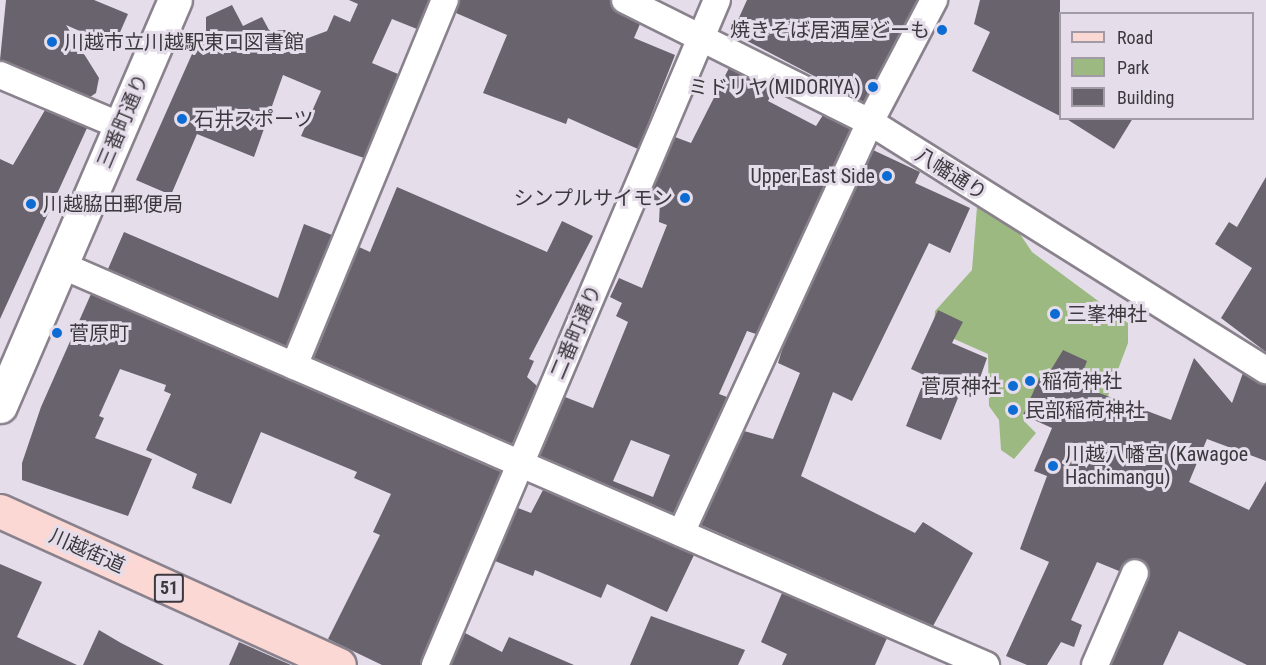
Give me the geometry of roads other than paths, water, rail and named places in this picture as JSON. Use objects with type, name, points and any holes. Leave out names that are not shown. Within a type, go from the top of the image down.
[{"type":"main road","name":"川越街道","points":[[0,511],[339,665]]},
{"type":"street","name":"三番町通り","points":[[0,406],[175,0]]},
{"type":"street","points":[[294,366],[445,0]]},
{"type":"street","name":"八幡通り","points":[[625,0],[702,34],[870,122],[1266,370]]},
{"type":"street","name":"二番町通り","points":[[435,665],[717,0]]},
{"type":"street","points":[[681,533],[870,122],[934,0]]},
{"type":"street","points":[[0,75],[121,126]]},
{"type":"street","points":[[61,265],[681,533],[939,656],[986,665]]},
{"type":"street","points":[[1095,665],[1135,573]]},
{"type":"place","name":"焼きそば居酒屋どーも","points":[[942,30]]},
{"type":"place","name":"川越市立川越駅東口図書館","points":[[52,42]]},
{"type":"place","name":"ミドリヤ(MIDORIYA)","points":[[873,87]]},
{"type":"place","name":"石井スポーツ","points":[[182,119]]},
{"type":"place","name":"Upper East Side","points":[[887,176]]},
{"type":"place","name":"シンプルサイモン","points":[[685,198]]},
{"type":"place","name":"川越脇田郵便局","points":[[31,204]]},
{"type":"place","name":"三峯神社","points":[[1055,314]]},
{"type":"place","name":"菅原町","points":[[57,333]]},
{"type":"place","name":"稲荷神社","points":[[1030,381]]},
{"type":"place","name":"菅原神社","points":[[1013,386]]},
{"type":"place","name":"民部稲荷神社","points":[[1013,410]]},
{"type":"place","name":"川越八幡宮 (Kawagoe Hachimangu)","points":[[1053,466]]}]
